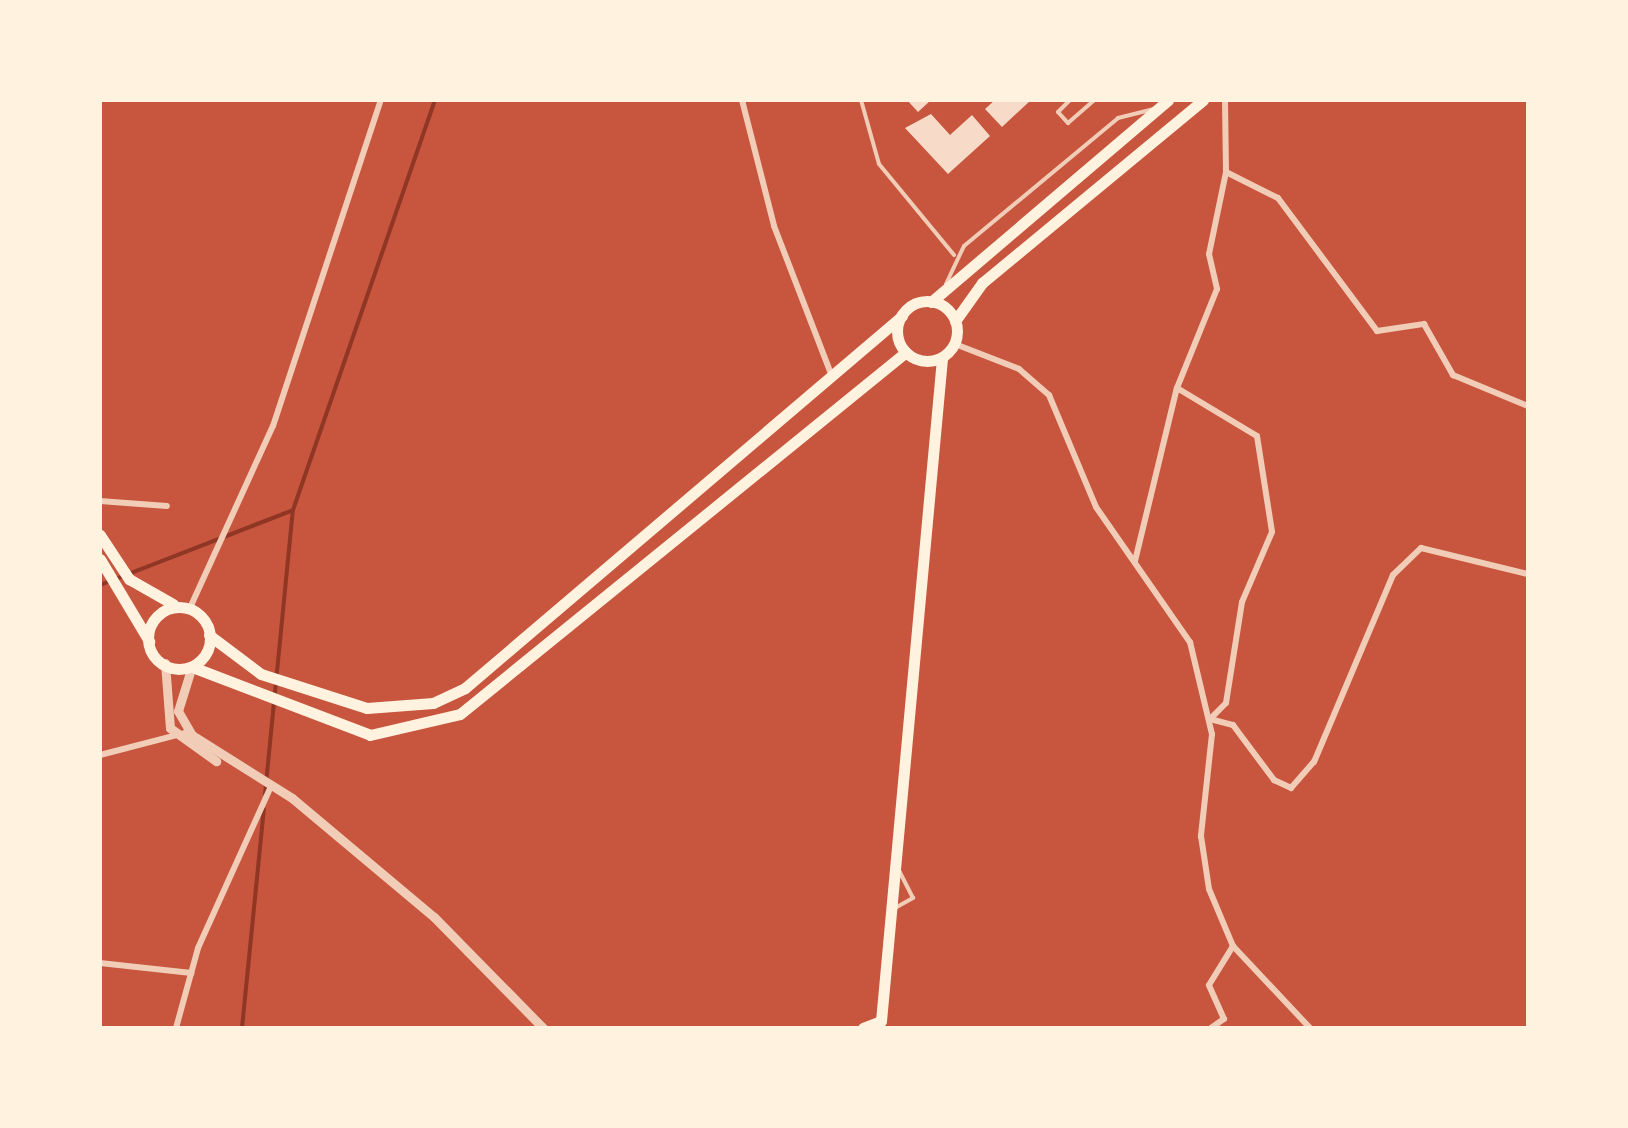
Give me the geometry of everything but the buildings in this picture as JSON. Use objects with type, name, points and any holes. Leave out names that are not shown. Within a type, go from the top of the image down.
[{"type":"main road","points":[[863,1028],[882,1025],[891,911],[890,854],[942,358],[955,344],[955,321],[982,283],[1203,100]]},
{"type":"main road","points":[[100,535],[129,579],[183,608],[248,667],[331,699],[367,708],[433,703],[488,673],[833,381],[902,316],[945,292],[1163,104]]},
{"type":"main road","points":[[931,302],[955,321]]},
{"type":"main road","points":[[902,316],[906,352]]},
{"type":"main road","points":[[100,559],[165,663],[193,669],[370,735],[460,714],[906,352],[942,358]]},
{"type":"main road","points":[[151,646],[156,613],[183,608]]},
{"type":"main road","points":[[193,669],[208,657],[209,635]]},
{"type":"street","points":[[183,608],[273,426],[381,100]]},
{"type":"street","points":[[742,100],[774,226],[833,381]]},
{"type":"street","points":[[1135,561],[1177,388],[1218,289],[1209,254],[1226,172],[1226,100]]},
{"type":"street","points":[[1226,172],[1278,198],[1377,332],[1424,324],[1452,374],[1528,406]]},
{"type":"street","points":[[955,344],[1018,369],[1049,395],[1096,507],[1190,642],[1210,718],[1201,836],[1209,889],[1233,946],[1310,1028]]},
{"type":"street","points":[[1177,388],[1257,436],[1272,532],[1242,602],[1226,703],[1210,718]]},
{"type":"street","points":[[100,500],[167,506]]},
{"type":"street","points":[[1210,718],[1234,725],[1274,780],[1290,788],[1314,762],[1392,576],[1421,548],[1528,574]]},
{"type":"street","points":[[165,663],[166,718],[185,736],[270,786],[434,917],[544,1028]]},
{"type":"street","points":[[185,736],[178,698],[193,669]]},
{"type":"street","points":[[100,756],[185,736]]},
{"type":"street","points":[[176,1028],[192,973],[270,786]]},
{"type":"street","points":[[1211,1028],[1224,1019],[1209,985],[1233,946]]},
{"type":"street","points":[[100,963],[192,973]]},
{"type":"lane","points":[[862,100],[879,164],[954,254]]},
{"type":"lane","points":[[1070,100],[1058,112],[1068,123],[1094,100]]},
{"type":"lane","points":[[945,292],[954,254],[1118,118],[1163,104]]},
{"type":"lane","points":[[890,854],[912,898],[891,911]]},
{"type":"waterway","points":[[265,794],[293,510],[435,100]]},
{"type":"waterway","points":[[100,585],[291,511]]},
{"type":"waterway","points":[[242,1028],[264,809]]}]
